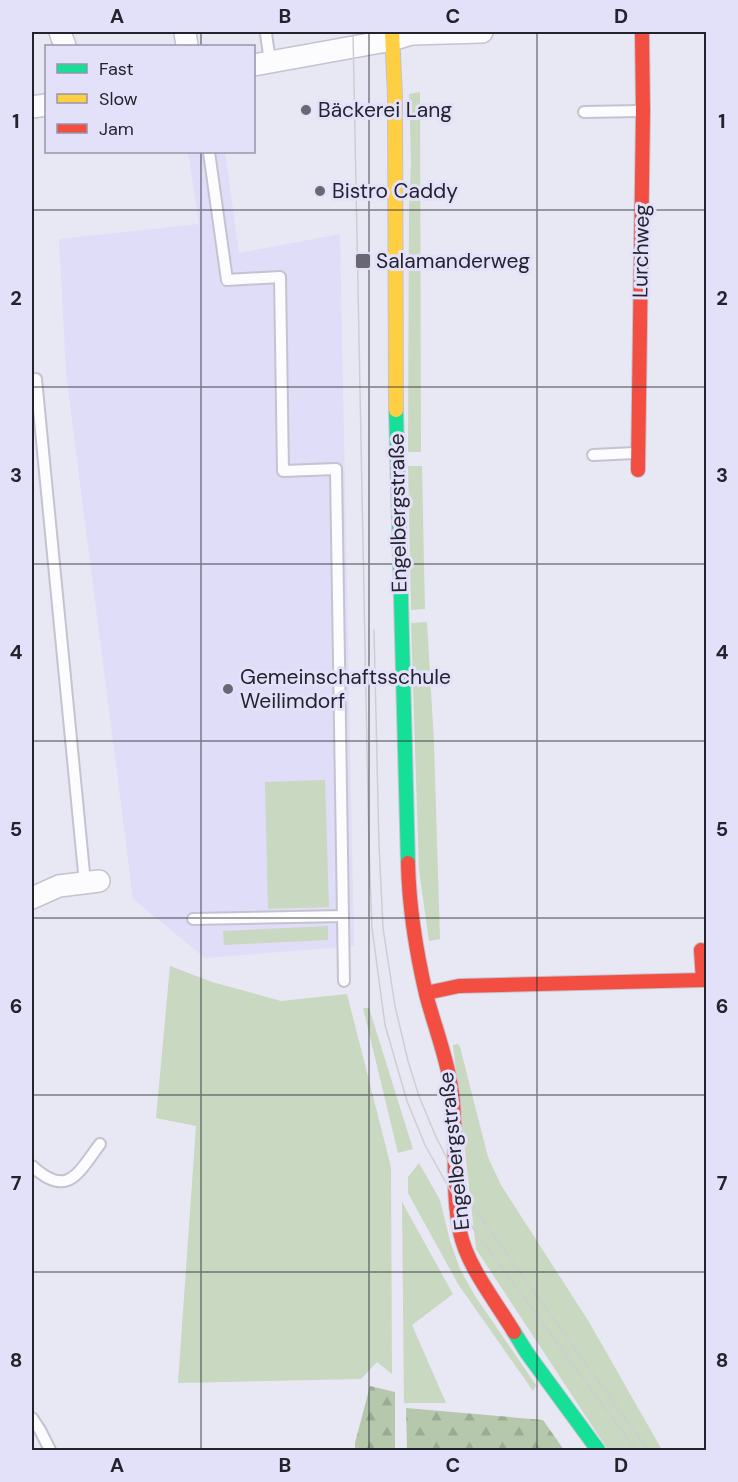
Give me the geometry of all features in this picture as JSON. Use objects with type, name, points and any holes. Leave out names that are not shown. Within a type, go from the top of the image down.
[{"type":"main road","name":"Lurchweg","points":[[638,470],[642,32]]},
{"type":"main road","name":"Engelbergstraße","points":[[392,36],[395,97],[396,463],[405,796],[412,918],[426,993],[450,1085],[456,1127],[456,1192],[460,1232],[469,1258],[527,1353],[598,1450]]},
{"type":"main road","points":[[426,993],[459,986],[703,980],[701,950]]},
{"type":"street","points":[[262,63],[392,36],[482,32]]},
{"type":"street","points":[[32,898],[59,886],[92,882]]},
{"type":"lane","points":[[262,63],[267,32]]},
{"type":"lane","points":[[584,112],[643,111]]},
{"type":"lane","points":[[209,153],[227,280],[279,277],[283,471],[336,469],[344,981]]},
{"type":"lane","points":[[36,379],[92,882]]},
{"type":"lane","points":[[594,455],[638,453]]},
{"type":"lane","points":[[193,919],[343,916]]},
{"type":"lane","points":[[32,1166],[56,1182],[66,1182],[77,1175],[100,1144]]},
{"type":"lane","points":[[32,1418],[50,1450]]},
{"type":"shaded area","name":"Gemeinschaftsschule Weilimdorf","points":[[188,153],[225,153],[239,253],[340,234],[354,946],[205,958],[133,899],[66,373],[59,239],[199,224]]},
{"type":"green space","points":[[420,92],[421,452],[408,452],[411,162],[409,94]]},
{"type":"green space","points":[[408,466],[422,466],[425,609],[411,610]]},
{"type":"green space","points":[[427,622],[434,743],[440,939],[429,941],[419,870],[411,623]]},
{"type":"green space","points":[[325,780],[329,907],[268,909],[265,782]]},
{"type":"green space","points":[[328,926],[328,940],[224,945],[223,931]]},
{"type":"green space","points":[[170,966],[212,982],[281,1001],[347,994],[391,1167],[392,1374],[377,1362],[361,1379],[178,1383],[196,1126],[156,1118]]},
{"type":"green space","points":[[363,1008],[369,1008],[413,1149],[398,1153]]},
{"type":"green space","points":[[458,1044],[488,1157],[501,1185],[589,1322],[662,1450],[608,1450],[476,1249],[453,1045]]},
{"type":"green space","points":[[419,1163],[440,1200],[450,1241],[460,1269],[475,1296],[536,1385],[533,1391],[458,1284],[408,1193],[408,1177]]},
{"type":"green space","points":[[402,1202],[453,1294],[412,1325],[446,1403],[404,1403]]},
{"type":"green space","points":[[370,1386],[395,1392],[395,1450],[355,1450]]},
{"type":"green space","points":[[406,1408],[543,1420],[564,1450],[407,1450]]},
{"type":"tram line","points":[[353,32],[369,850],[372,928],[385,1025],[407,1101],[425,1145],[449,1188],[475,1231],[636,1450]]},
{"type":"tram line","points":[[374,630],[383,928],[395,1006],[419,1096],[455,1174],[486,1225],[648,1450]]},
{"type":"traffic: fast","points":[[396,410],[408,863]]},
{"type":"traffic: fast","points":[[514,1332],[598,1450]]},
{"type":"traffic: slow","points":[[392,32],[395,97],[396,410]]},
{"type":"traffic: jam","points":[[638,470],[642,32]]},
{"type":"traffic: jam","points":[[408,863],[411,912],[419,962],[451,1086],[455,1196],[460,1232],[475,1271],[514,1332]]},
{"type":"traffic: jam","points":[[426,993],[459,986],[703,980],[701,950]]},
{"type":"place","name":"Bäckerei Lang","points":[[306,110]]},
{"type":"place","name":"Bistro Caddy","points":[[320,191]]},
{"type":"place","name":"Salamanderweg","points":[[363,261]]},
{"type":"place","name":"Gemeinschaftsschule Weilimdorf","points":[[228,689]]}]
